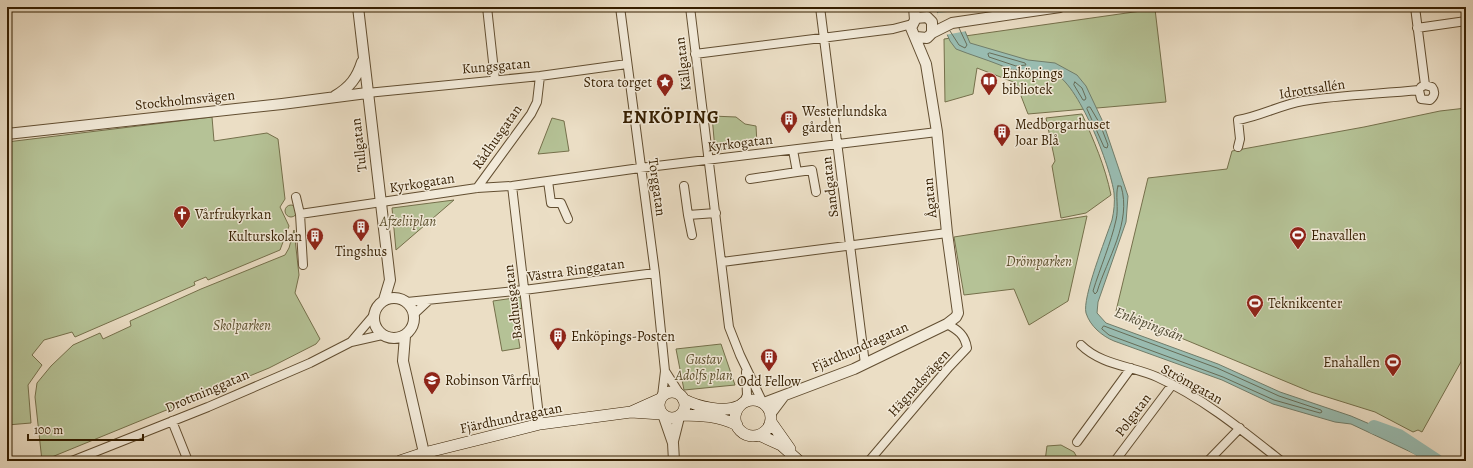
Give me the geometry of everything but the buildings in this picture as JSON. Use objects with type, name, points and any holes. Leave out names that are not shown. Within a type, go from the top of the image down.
[{"type":"main road","points":[[771,417],[769,427],[760,435],[754,436],[744,433],[737,425],[705,415],[680,416],[672,419],[663,415],[658,407],[661,398],[674,392],[693,403],[726,410],[756,399],[763,402],[797,459]]},
{"type":"main road","points":[[680,416],[684,410],[682,397]]},
{"type":"main road","name":"Fjärdhundragatan","points":[[631,412],[661,398]]},
{"type":"main road","points":[[737,425],[736,412],[741,404]]},
{"type":"main road","name":"Fjärdhundragatan","points":[[400,461],[425,457],[540,424],[631,412],[663,415]]},
{"type":"main road","points":[[760,435],[781,445],[797,459]]},
{"type":"street","name":"Tullgatan","points":[[358,7],[390,280],[384,300]]},
{"type":"street","points":[[487,7],[495,80]]},
{"type":"street","name":"Torggatan","points":[[620,7],[655,273],[665,371],[661,398]]},
{"type":"street","name":"Källgatan","points":[[690,7],[730,327],[746,367],[763,402]]},
{"type":"street","name":"Sandgatan","points":[[820,7],[865,364]]},
{"type":"street","name":"Ågatan","points":[[914,7],[914,28],[926,64],[937,132],[947,233],[958,313],[956,317],[947,324]]},
{"type":"street","name":"Ågatan","points":[[922,7],[934,21],[926,64]]},
{"type":"street","points":[[914,28],[920,17],[934,21],[952,22],[1060,7]]},
{"type":"street","name":"Idrottsallén","points":[[1238,147],[1240,139],[1238,120],[1264,114],[1284,105],[1304,101],[1422,88],[1415,7]]},
{"type":"street","points":[[1417,28],[1466,21]]},
{"type":"street","points":[[695,54],[824,37],[914,28]]},
{"type":"street","points":[[914,28],[923,39],[931,35]]},
{"type":"street","points":[[332,98],[343,91],[356,79],[363,58]]},
{"type":"street","name":"Kungsgatan","points":[[367,93],[540,76],[627,64]]},
{"type":"street","name":"Rådhusgatan","points":[[477,188],[531,114],[537,102],[540,76]]},
{"type":"street","name":"Stockholmsvägen","points":[[7,134],[367,93]]},
{"type":"street","name":"Kyrkogatan","points":[[300,214],[477,188],[512,186],[640,168],[937,132]]},
{"type":"street","name":"Kyrkogatan","points":[[793,150],[796,172]]},
{"type":"street","points":[[750,179],[812,170],[816,192]]},
{"type":"street","points":[[548,181],[551,203],[561,203],[568,219]]},
{"type":"street","name":"Badhusgatan","points":[[512,186],[539,416]]},
{"type":"street","points":[[684,186],[692,234]]},
{"type":"street","points":[[296,197],[300,214],[303,265]]},
{"type":"street","points":[[688,215],[716,213]]},
{"type":"street","points":[[722,262],[947,233]]},
{"type":"street","name":"Västra Ringgatan","points":[[404,300],[429,300],[524,290],[655,273]]},
{"type":"street","name":"Tullgatan","points":[[390,280],[404,300]]},
{"type":"street","points":[[384,300],[391,298],[404,300],[414,314]]},
{"type":"street","name":"Drottninggatan","points":[[351,342],[374,315],[376,309],[384,300]]},
{"type":"street","points":[[425,457],[403,360],[404,336],[412,328],[414,314],[429,300]]},
{"type":"street","points":[[374,315],[374,323],[386,336],[403,360]]},
{"type":"street","name":"Fjärdhundragatan","points":[[763,402],[784,396],[865,364],[947,324]]},
{"type":"street","name":"Hägnadsvägen","points":[[869,461],[948,367],[967,348],[966,341],[962,334],[947,324]]},
{"type":"street","name":"Drottninggatan","points":[[72,461],[172,421],[302,366],[351,342],[386,336],[398,338],[404,336]]},
{"type":"street","name":"Strömgatan","points":[[1081,345],[1100,359],[1156,377],[1198,399],[1240,428],[1281,461]]},
{"type":"street","name":"Källgatan","points":[[741,404],[747,395],[746,367]]},
{"type":"street","points":[[1077,442],[1131,368]]},
{"type":"street","name":"Torggatan","points":[[665,371],[682,397]]},
{"type":"street","name":"Polgatan","points":[[1114,461],[1172,385]]},
{"type":"street","points":[[771,417],[784,396]]},
{"type":"street","points":[[663,415],[673,443],[674,461]]},
{"type":"street","points":[[673,443],[680,416]]},
{"type":"street","points":[[172,421],[188,461]]},
{"type":"street","points":[[1208,461],[1240,428]]},
{"type":"green space","points":[[1155,9],[1166,102],[1028,114],[1016,83],[977,68],[973,94],[945,102],[944,39]]},
{"type":"green space","name":"Enavallen","points":[[1466,108],[1466,353],[1422,432],[1418,430],[1413,432],[1375,412],[1311,392],[1116,311],[1148,178],[1227,169],[1232,151],[1364,127],[1440,111]]},
{"type":"green space","points":[[1082,114],[1095,144],[1109,184],[1111,195],[1086,213],[1061,218],[1052,166],[1055,161],[1046,118]]},
{"type":"green space","points":[[712,116],[736,117],[745,124],[756,126],[757,144],[732,149],[715,150]]},
{"type":"green space","points":[[212,117],[214,141],[267,133],[278,139],[285,199],[280,207],[289,226],[280,250],[208,280],[206,277],[194,282],[195,285],[75,337],[72,332],[44,340],[32,355],[42,365],[28,385],[31,423],[7,425],[7,142]]},
{"type":"green space","points":[[552,118],[564,121],[569,151],[538,154]]},
{"type":"green space","name":"Afzeliiplan","points":[[454,200],[396,250],[392,208]]},
{"type":"green space","points":[[289,205],[293,205],[297,211],[293,217],[289,217],[285,213],[285,209]]},
{"type":"green space","name":"Drömparken","points":[[1087,216],[1068,301],[1029,325],[1014,289],[964,295],[954,237]]},
{"type":"green space","name":"Skolparken","points":[[294,230],[299,275],[295,293],[320,339],[316,344],[269,368],[42,461],[35,397],[37,383],[51,366],[73,345],[100,333],[103,339],[131,326],[130,321],[201,289],[285,255],[289,248]]},
{"type":"green space","points":[[521,297],[523,308],[514,310],[520,348],[502,351],[493,301]]},
{"type":"green space","name":"Gustav Adolfs plan","points":[[721,344],[735,385],[684,390],[676,349]]},
{"type":"green space","points":[[1061,445],[1074,452],[1079,461],[1045,461],[1047,446]]},
{"type":"water","points":[[935,7],[955,7],[970,43],[1028,60],[1055,63],[1077,75],[1086,86],[1103,122],[1128,196],[1126,222],[1098,302],[1097,313],[1106,323],[1218,364],[1280,392],[1351,416],[1421,446],[1441,461],[1423,461],[1415,454],[1351,424],[1335,422],[1273,404],[1222,380],[1114,341],[1097,330],[1088,318],[1086,313],[1086,305],[1091,282],[1112,220],[1114,193],[1107,165],[1092,127],[1073,92],[1063,79],[1053,73],[1044,71],[1013,70],[956,49],[950,41]]},
{"type":"pier","points":[[958,11],[967,31],[945,35],[937,13]]},
{"type":"waterway","name":"Enköpingsån","points":[[1374,427],[1399,436],[1437,461]]},
{"type":"place","name":"Enköpings bibliotek","points":[[989,96]]},
{"type":"place","name":"Stora torget","points":[[665,97]]},
{"type":"place","name":"Westerlundska gården","points":[[789,134]]},
{"type":"place","name":"Medborgarhuset Joar Blå","points":[[1002,147]]},
{"type":"place","name":"Vårfrukyrkan","points":[[182,229]]},
{"type":"place","name":"Tingshus","points":[[361,242]]},
{"type":"place","name":"Enavallen","points":[[1298,250]]},
{"type":"place","name":"Kulturskolan","points":[[315,251]]},
{"type":"place","name":"Teknikcenter","points":[[1255,318]]},
{"type":"place","name":"Enköpings-Posten","points":[[558,351]]},
{"type":"place","name":"Odd Fellow","points":[[769,372]]},
{"type":"place","name":"Enahallen","points":[[1393,377]]},
{"type":"place","name":"Robinson Vårfru","points":[[432,395]]},
{"type":"district","name":"ENKÖPING","points":[[671,117]]}]
